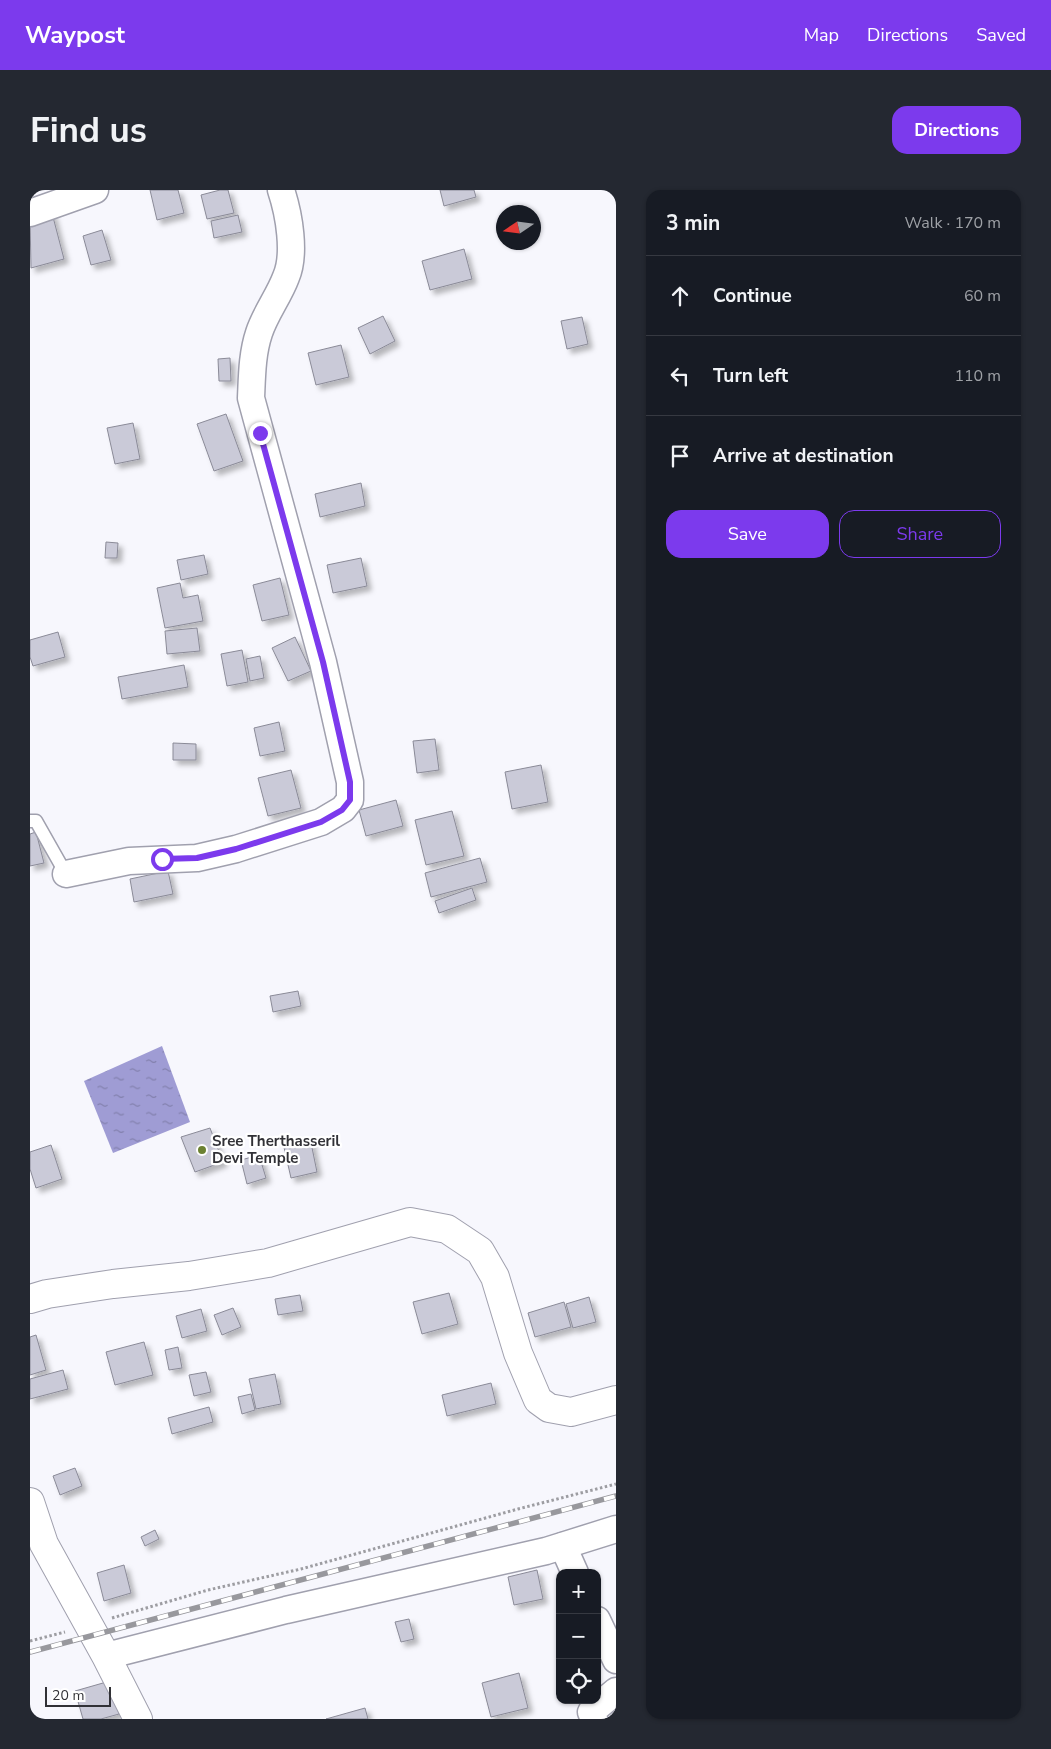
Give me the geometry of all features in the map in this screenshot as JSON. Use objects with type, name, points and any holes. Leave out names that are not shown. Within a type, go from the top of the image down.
[{"type":"street","points":[[30,213],[95,190]]},
{"type":"street","points":[[66,874],[129,861],[197,858],[236,849],[321,822],[342,810],[350,800],[350,782],[323,662],[251,398],[252,366],[259,332],[287,276],[291,249],[285,202],[281,190]]},
{"type":"street","points":[[30,1299],[48,1294],[113,1284],[189,1276],[268,1263],[410,1222],[447,1228],[480,1251],[495,1277],[518,1353],[538,1400],[549,1408],[571,1412],[616,1400]]},
{"type":"street","points":[[30,1502],[44,1544],[106,1656],[138,1719]]},
{"type":"street","points":[[106,1656],[286,1610],[467,1570],[563,1546],[616,1529]]},
{"type":"street","points":[[563,1546],[573,1569]]},
{"type":"street","points":[[601,1628],[616,1660]]},
{"type":"street","points":[[594,1719],[591,1712],[616,1691]]},
{"type":"lane","points":[[30,821],[36,821],[66,874]]},
{"type":"path","points":[[30,1641],[208,1590],[300,1569],[528,1506],[616,1484]]},
{"type":"water","points":[[162,1046],[190,1122],[113,1153],[84,1081]]},
{"type":"building","points":[[150,190],[178,190],[184,213],[157,220]]},
{"type":"building","points":[[228,190],[234,213],[207,219],[201,195]]},
{"type":"building","points":[[440,190],[474,190],[476,197],[444,206]]},
{"type":"building","points":[[52,213],[64,259],[31,268],[30,219]]},
{"type":"building","points":[[238,215],[242,232],[214,238],[211,221]]},
{"type":"building","points":[[102,230],[111,260],[91,265],[83,236]]},
{"type":"building","points":[[464,249],[472,279],[430,290],[422,261]]},
{"type":"building","points":[[383,316],[395,341],[370,354],[358,328]]},
{"type":"building","points":[[582,317],[588,344],[567,349],[561,321]]},
{"type":"building","points":[[341,345],[349,377],[316,385],[308,353]]},
{"type":"building","points":[[230,358],[231,381],[219,381],[218,359]]},
{"type":"building","points":[[226,414],[243,461],[214,471],[197,424]]},
{"type":"building","points":[[133,423],[140,459],[115,464],[107,428]]},
{"type":"building","points":[[361,483],[365,506],[320,517],[315,494]]},
{"type":"building","points":[[106,542],[118,543],[117,558],[105,558]]},
{"type":"building","points":[[204,555],[208,574],[181,580],[177,560]]},
{"type":"building","points":[[361,558],[367,586],[333,593],[327,565]]},
{"type":"building","points":[[280,578],[289,615],[262,621],[253,585]]},
{"type":"building","points":[[180,583],[183,598],[198,595],[203,621],[165,628],[157,588]]},
{"type":"building","points":[[197,628],[200,651],[167,654],[165,631]]},
{"type":"building","points":[[58,632],[65,657],[33,666],[30,657],[30,640]]},
{"type":"building","points":[[295,637],[311,671],[288,681],[272,648]]},
{"type":"building","points":[[242,650],[248,682],[227,686],[221,654]]},
{"type":"building","points":[[260,656],[264,678],[250,681],[246,659]]},
{"type":"building","points":[[184,665],[188,687],[122,699],[118,677]]},
{"type":"building","points":[[279,722],[285,751],[260,756],[254,728]]},
{"type":"building","points":[[435,739],[439,770],[417,773],[413,741]]},
{"type":"building","points":[[173,743],[196,744],[196,760],[173,760]]},
{"type":"building","points":[[541,765],[548,802],[512,809],[505,772]]},
{"type":"building","points":[[291,770],[301,808],[268,816],[258,778]]},
{"type":"building","points":[[396,800],[403,826],[366,836],[359,810]]},
{"type":"building","points":[[452,811],[464,856],[426,865],[415,820]]},
{"type":"building","points":[[36,832],[44,863],[30,866],[30,834]]},
{"type":"building","points":[[480,858],[487,882],[431,897],[425,873]]},
{"type":"building","points":[[168,871],[173,894],[134,902],[130,879]]},
{"type":"building","points":[[472,888],[476,900],[439,913],[435,901]]},
{"type":"building","points":[[298,991],[301,1006],[273,1012],[270,996]]},
{"type":"building","name":"Sree Therthasseril Devi Temple","points":[[210,1128],[223,1162],[195,1172],[181,1137]]},
{"type":"building","points":[[310,1138],[317,1172],[291,1178],[283,1143]]},
{"type":"building","points":[[51,1145],[62,1179],[36,1188],[30,1169],[30,1152]]},
{"type":"building","points":[[259,1155],[266,1178],[247,1184],[241,1160]]},
{"type":"building","points":[[449,1293],[458,1324],[422,1334],[413,1302]]},
{"type":"building","points":[[300,1295],[303,1311],[278,1315],[275,1299]]},
{"type":"building","points":[[589,1297],[596,1322],[573,1328],[566,1304]]},
{"type":"building","points":[[564,1302],[571,1327],[535,1337],[528,1313]]},
{"type":"building","points":[[233,1308],[241,1327],[222,1335],[214,1315]]},
{"type":"building","points":[[201,1309],[207,1331],[182,1338],[176,1316]]},
{"type":"building","points":[[36,1335],[46,1370],[30,1375],[30,1337]]},
{"type":"building","points":[[144,1342],[153,1375],[115,1385],[106,1352]]},
{"type":"building","points":[[178,1347],[182,1368],[169,1370],[165,1350]]},
{"type":"building","points":[[63,1370],[68,1389],[30,1399],[30,1379]]},
{"type":"building","points":[[206,1372],[211,1392],[194,1396],[189,1375]]},
{"type":"building","points":[[275,1374],[281,1404],[256,1409],[249,1379]]},
{"type":"building","points":[[491,1383],[496,1404],[447,1416],[442,1395]]},
{"type":"building","points":[[251,1394],[255,1410],[242,1414],[238,1397]]},
{"type":"building","points":[[209,1407],[213,1422],[172,1434],[168,1418]]},
{"type":"building","points":[[75,1468],[82,1486],[60,1495],[53,1476]]},
{"type":"building","points":[[155,1530],[159,1539],[145,1546],[141,1537]]},
{"type":"building","points":[[124,1565],[131,1593],[104,1601],[97,1573]]},
{"type":"building","points":[[537,1570],[543,1599],[514,1605],[508,1577]]},
{"type":"building","points":[[409,1619],[414,1639],[401,1642],[395,1622]]},
{"type":"building","points":[[519,1673],[528,1708],[491,1717],[482,1683]]},
{"type":"building","points":[[110,1681],[119,1714],[101,1719],[83,1719],[75,1691]]},
{"type":"building","points":[[365,1708],[368,1719],[326,1719]]},
{"type":"railway","points":[[30,1652],[616,1496]]},
{"type":"place","name":"Sree Therthasseril Devi Temple","points":[[202,1150]]},
{"type":"route","points":[[162,859],[197,858],[236,849],[321,822],[342,810],[350,800],[350,782],[323,662],[260,433]]}]
